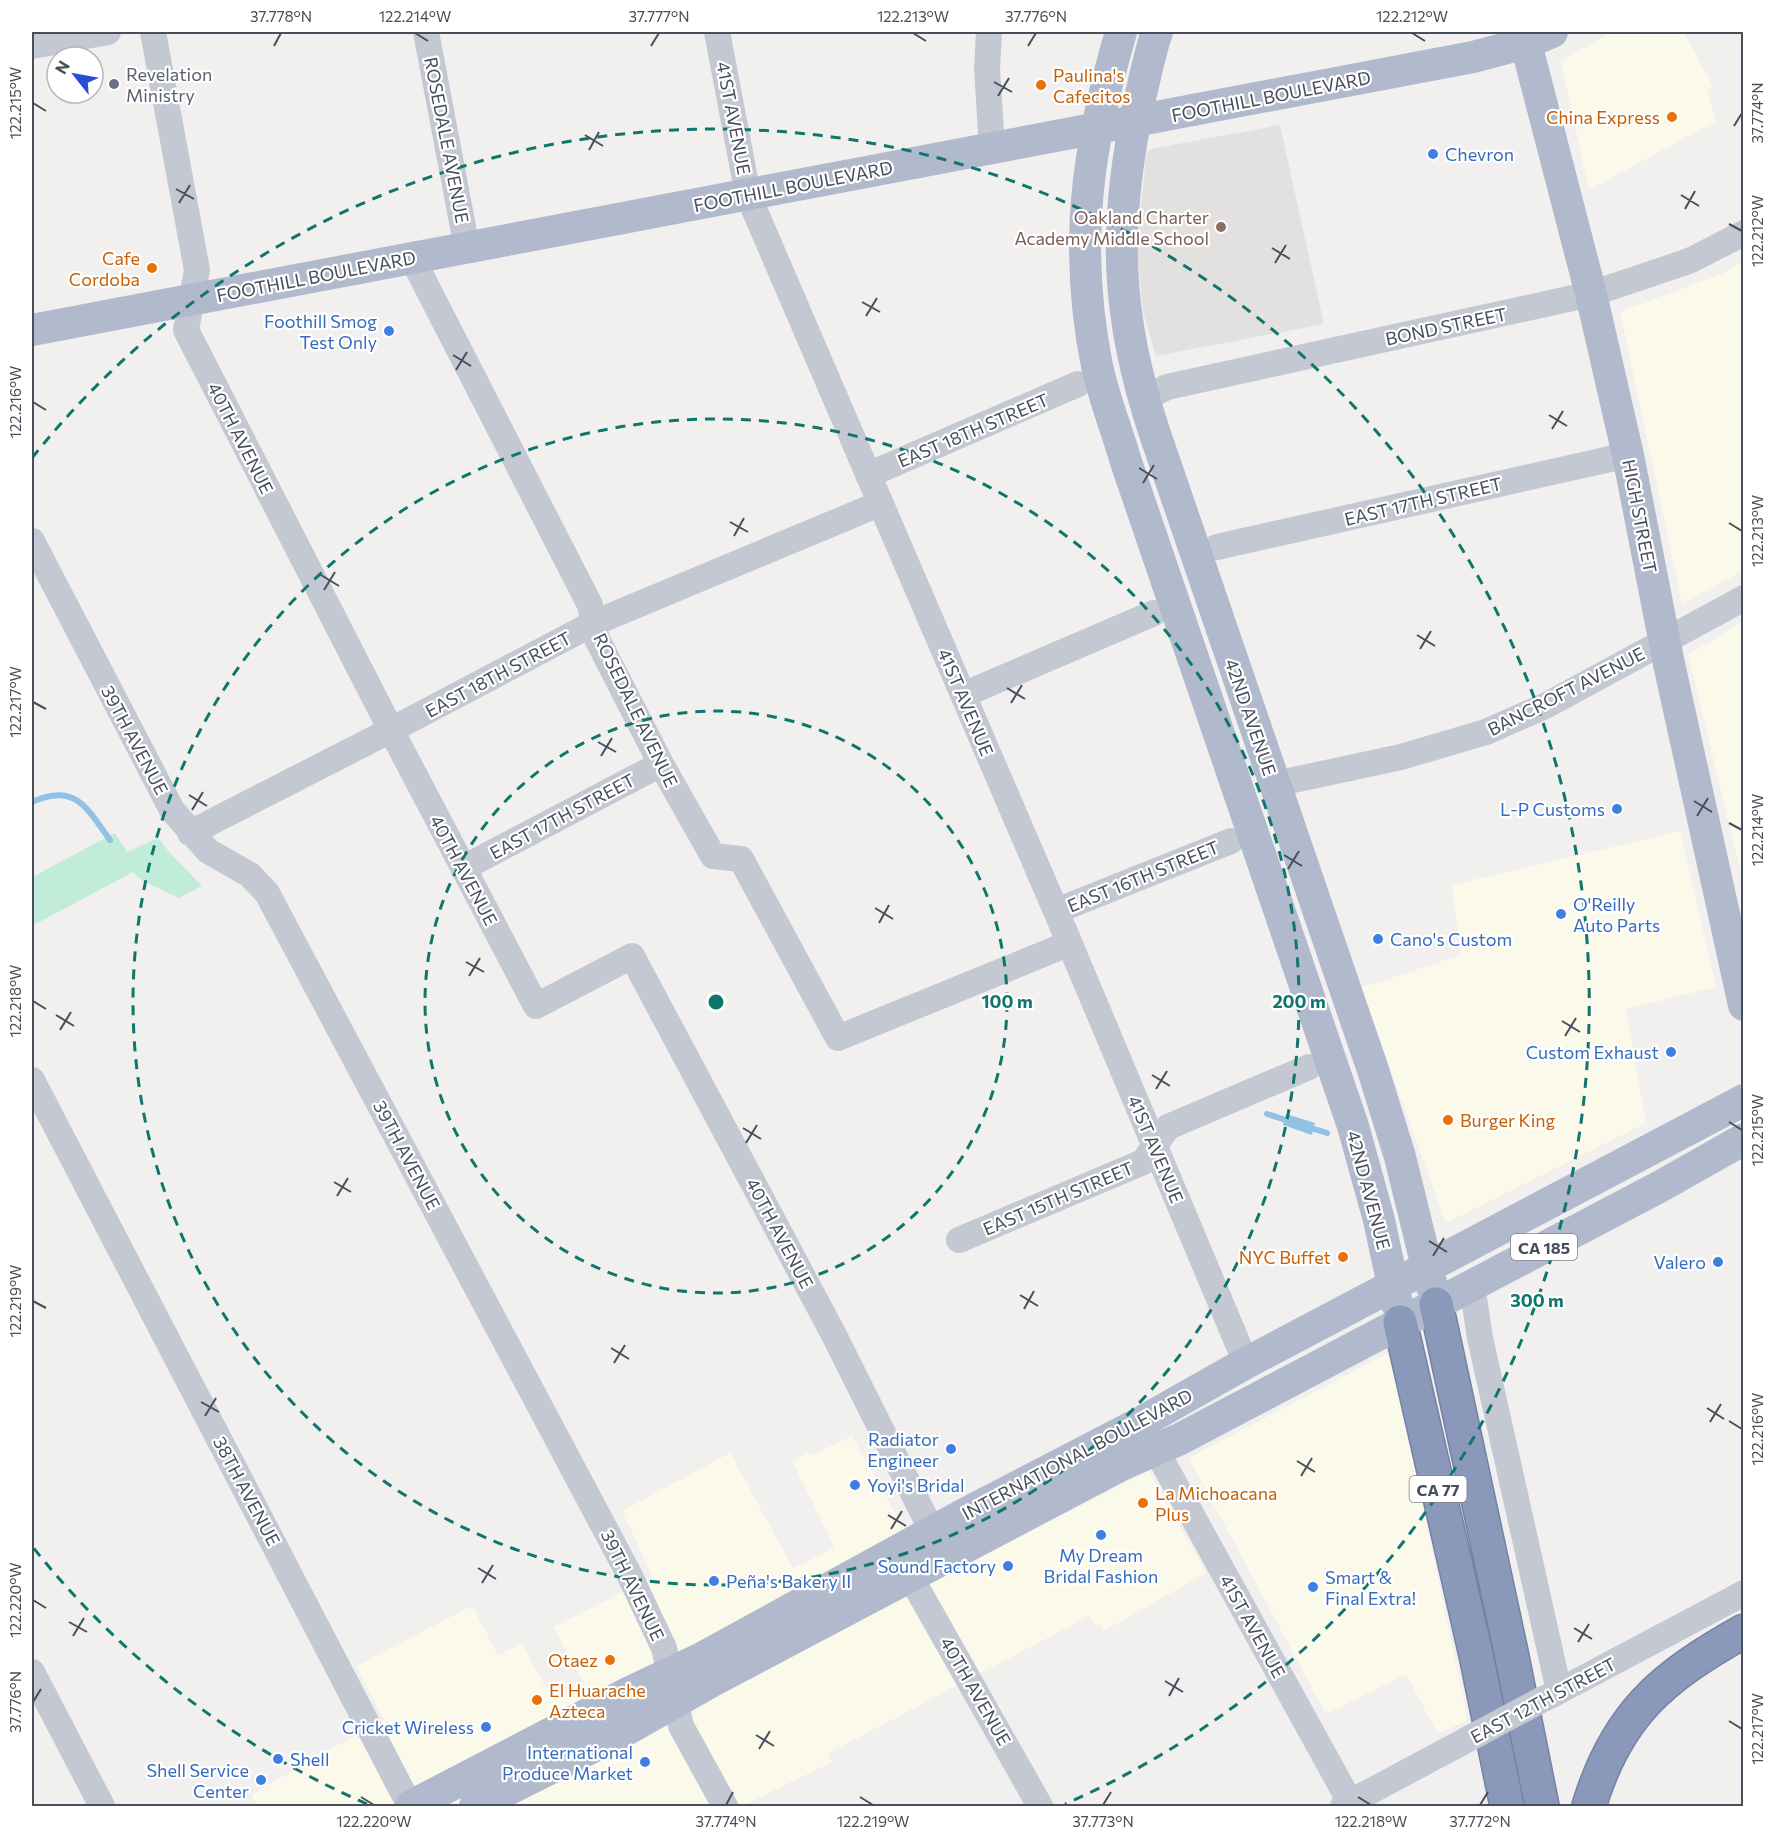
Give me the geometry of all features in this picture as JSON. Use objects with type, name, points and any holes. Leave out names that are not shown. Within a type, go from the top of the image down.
[{"type":"highway","name":"CA 77","points":[[1436,1304],[1542,1806]]},
{"type":"highway","name":"CA 77","points":[[1400,1322],[1476,1655],[1507,1806]]},
{"type":"highway","points":[[1589,1806],[1614,1745],[1646,1699],[1694,1660],[1743,1631]]},
{"type":"main road","name":"42ND AVENUE","points":[[1121,32],[1096,129],[1086,196],[1085,276],[1089,321],[1098,368],[1126,462],[1353,1126],[1379,1220],[1393,1286]]},
{"type":"main road","name":"42ND AVENUE","points":[[1156,32],[1135,121],[1123,194],[1121,254],[1126,319],[1133,362],[1143,399],[1384,1104],[1408,1189],[1436,1304]]},
{"type":"main road","name":"FOOTHILL BOULEVARD","points":[[32,330],[1466,58],[1534,35]]},
{"type":"main road","name":"HIGH STREET","points":[[1534,35],[1628,455],[1665,642],[1743,1005]]},
{"type":"main road","points":[[1126,462],[1124,445],[1126,418],[1143,399]]},
{"type":"main road","points":[[1198,670],[1226,702],[1245,760],[1252,771],[1273,782]]},
{"type":"main road","name":"INTERNATIONAL BOULEVARD","points":[[475,1806],[548,1771],[673,1687],[815,1597],[932,1531],[1138,1424],[1246,1363],[1743,1100]]},
{"type":"main road","name":"INTERNATIONAL BOULEVARD","points":[[411,1806],[628,1693],[673,1687],[910,1576],[1121,1465],[1180,1439],[1472,1286],[1661,1186],[1743,1139]]},
{"type":"main road","name":"CA 77","points":[[1393,1286],[1400,1322]]},
{"type":"street","points":[[32,46],[108,32]]},
{"type":"street","name":"40TH AVENUE","points":[[153,32],[197,270],[186,330],[463,868],[536,1005],[632,956],[834,1335],[932,1531]]},
{"type":"street","name":"ROSEDALE AVENUE","points":[[426,32],[467,248]]},
{"type":"street","name":"41ST AVENUE","points":[[717,32],[748,195],[1056,911],[1246,1363]]},
{"type":"street","points":[[989,32],[987,69],[992,148]]},
{"type":"street","name":"BOND STREET","points":[[1143,399],[1167,387],[1592,294],[1689,261],[1743,233]]},
{"type":"street","name":"ROSEDALE AVENUE","points":[[412,258],[590,605],[597,639],[661,764],[713,856],[741,859],[838,1038],[1068,944]]},
{"type":"street","name":"EAST 18TH STREET","points":[[868,475],[1078,384]]},
{"type":"street","name":"EAST 17TH STREET","points":[[1217,547],[1628,455]]},
{"type":"street","name":"EAST 18TH STREET","points":[[190,833],[594,623],[879,504]]},
{"type":"street","name":"39TH AVENUE","points":[[32,541],[172,810],[208,851],[250,875],[267,893],[629,1574],[664,1648],[681,1726],[725,1806]]},
{"type":"street","name":"BANCROFT AVENUE","points":[[1273,782],[1289,781],[1401,757],[1486,732],[1546,705],[1743,598]]},
{"type":"street","points":[[963,695],[1154,612]]},
{"type":"street","name":"EAST 17TH STREET","points":[[463,868],[661,764]]},
{"type":"street","name":"EAST 16TH STREET","points":[[1056,911],[1231,841]]},
{"type":"street","name":"EAST 15TH STREET","points":[[959,1240],[1143,1162],[1168,1127],[1309,1068]]},
{"type":"street","name":"38TH AVENUE","points":[[32,1080],[411,1806]]},
{"type":"street","points":[[1472,1286],[1551,1695]]},
{"type":"street","name":"41ST AVENUE","points":[[1156,1450],[1347,1804]]},
{"type":"street","name":"40TH AVENUE","points":[[910,1576],[1040,1806]]},
{"type":"street","name":"EAST 12TH STREET","points":[[1347,1804],[1743,1593]]},
{"type":"street","points":[[32,1672],[102,1806]]},
{"type":"shaded area","points":[[1612,32],[1684,32],[1713,87],[1707,90],[1716,121],[1589,190],[1561,61]]},
{"type":"shaded area","name":"Oakland Charter Academy Middle School","points":[[1280,125],[1324,324],[1156,356],[1143,312],[1137,250],[1146,154],[1151,149]]},
{"type":"shaded area","points":[[1743,262],[1743,571],[1682,603],[1620,312],[1724,273]]},
{"type":"shaded area","points":[[1743,622],[1743,881],[1688,655]]},
{"type":"shaded area","points":[[1680,831],[1716,987],[1626,1009],[1646,1123],[1446,1223],[1361,988],[1461,955],[1452,885]]},
{"type":"shaded area","points":[[1390,1352],[1468,1720],[1438,1734],[1406,1674],[1326,1714],[1189,1458]]},
{"type":"shaded area","points":[[852,1436],[936,1579],[1149,1471],[1206,1573],[1104,1631],[1100,1623],[1096,1626],[1089,1616],[827,1754],[832,1762],[742,1806],[257,1806],[251,1795],[384,1719],[356,1666],[472,1606],[498,1655],[522,1644],[553,1701],[585,1684],[553,1627],[653,1577],[622,1511],[730,1453],[793,1568],[835,1548],[792,1461],[810,1452],[812,1455]]},
{"type":"green space","points":[[115,833],[127,852],[158,838],[202,886],[179,898],[143,881],[133,872],[32,926],[32,877]]},
{"type":"water","points":[[1286,1114],[1315,1123],[1312,1135],[1283,1125]]},
{"type":"waterway","points":[[32,802],[59,795],[70,797],[87,809],[110,840]]},
{"type":"waterway","points":[[1267,1114],[1292,1122]]},
{"type":"waterway","points":[[1308,1127],[1327,1133]]},
{"type":"place","name":"Revelation Ministry","points":[[114,84]]},
{"type":"place","name":"Paulina's Cafecitos","points":[[1041,85]]},
{"type":"place","name":"China Express","points":[[1672,117]]},
{"type":"place","name":"Chevron","points":[[1433,154]]},
{"type":"place","name":"Oakland Charter Academy Middle School","points":[[1221,227]]},
{"type":"place","name":"Cafe Cordoba","points":[[152,268]]},
{"type":"place","name":"Foothill Smog Test Only","points":[[389,331]]},
{"type":"place","name":"L-P Customs","points":[[1617,809]]},
{"type":"place","name":"O'Reilly Auto Parts","points":[[1561,914]]},
{"type":"place","name":"Cano's Custom","points":[[1378,939]]},
{"type":"place","name":"Custom Exhaust","points":[[1671,1052]]},
{"type":"place","name":"Burger King","points":[[1448,1120]]},
{"type":"place","name":"NYC Buffet","points":[[1343,1257]]},
{"type":"place","name":"Valero","points":[[1718,1262]]},
{"type":"place","name":"Radiator Engineer","points":[[951,1449]]},
{"type":"place","name":"Yoyi's Bridal","points":[[855,1485]]},
{"type":"place","name":"La Michoacana Plus","points":[[1143,1503]]},
{"type":"place","name":"My Dream Bridal Fashion","points":[[1101,1535]]},
{"type":"place","name":"Sound Factory","points":[[1008,1566]]},
{"type":"place","name":"Peña's Bakery II","points":[[714,1581]]},
{"type":"place","name":"Smart & Final Extra!","points":[[1313,1587]]},
{"type":"place","name":"Otaez","points":[[610,1660]]},
{"type":"place","name":"El Huarache Azteca","points":[[537,1700]]},
{"type":"place","name":"Cricket Wireless","points":[[486,1727]]},
{"type":"place","name":"Shell","points":[[278,1759]]},
{"type":"place","name":"International Produce Market","points":[[645,1762]]},
{"type":"place","name":"Shell Service Center","points":[[261,1780]]}]
